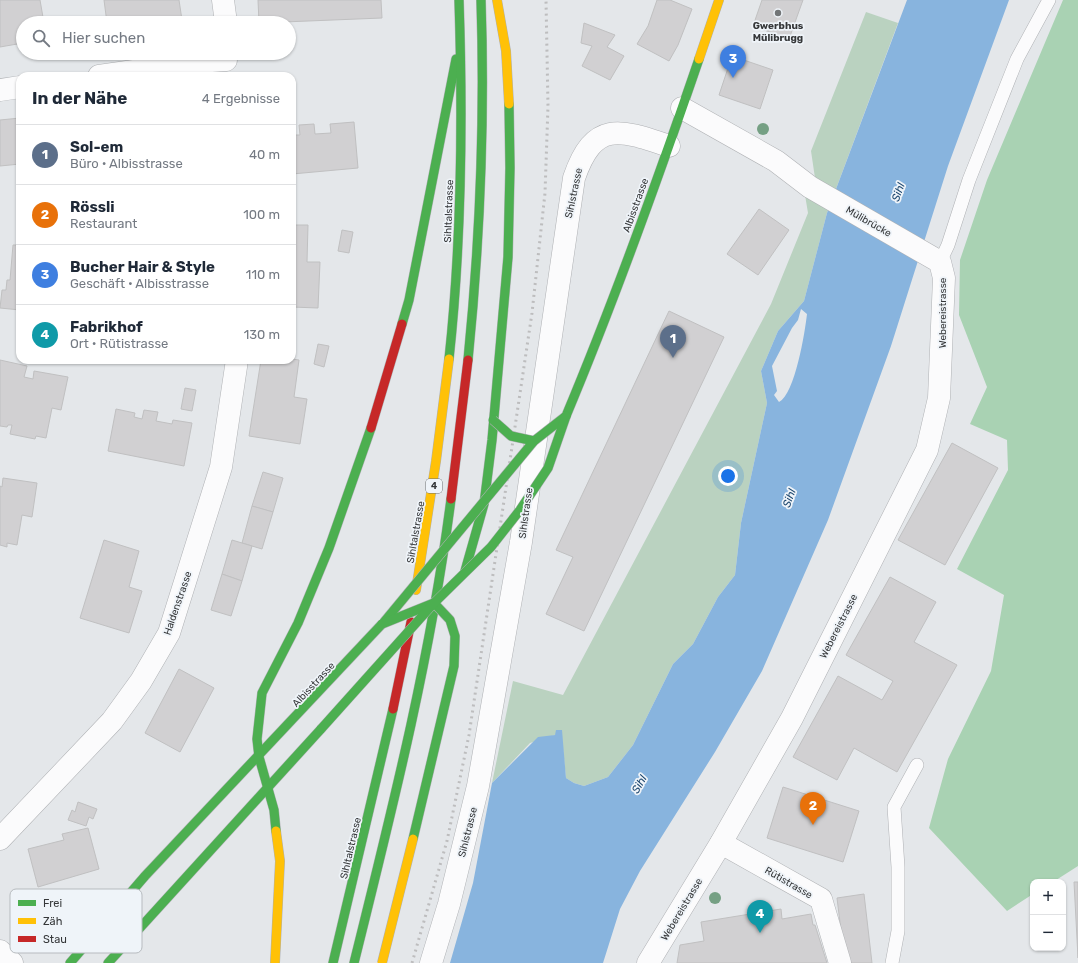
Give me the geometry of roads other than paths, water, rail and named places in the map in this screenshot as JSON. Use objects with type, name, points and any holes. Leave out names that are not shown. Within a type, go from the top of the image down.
[{"type":"main road","name":"Sihltalstrasse","points":[[333,963],[384,750],[403,659],[434,483],[452,331],[458,254],[461,174],[459,0]]},
{"type":"main road","name":"4","points":[[354,963],[378,867],[430,630],[453,486],[472,332],[478,256],[482,169],[481,0]]},
{"type":"main road","points":[[465,571],[477,534],[484,503],[502,339],[508,251],[511,181],[510,105],[504,27],[497,0]]},
{"type":"main road","name":"Albisstrasse","points":[[142,926],[434,603],[491,547],[520,510],[548,468],[566,416],[589,361],[669,146],[719,0]]},
{"type":"main road","points":[[275,963],[280,861],[274,810],[259,756],[257,739],[262,693],[298,623],[329,548],[380,402],[409,300],[460,37]]},
{"type":"main road","name":"Albisstrasse","points":[[135,889],[329,683],[382,624],[534,441],[566,416]]},
{"type":"main road","points":[[493,420],[511,436],[534,441]]},
{"type":"main road","points":[[382,624],[434,603],[450,620],[455,636],[454,666],[426,788],[382,963]]},
{"type":"main road","name":"Albisstrasse","points":[[70,963],[78,953]]},
{"type":"main road","name":"Albisstrasse","points":[[108,963],[117,953]]},
{"type":"street","points":[[223,0],[225,16]]},
{"type":"street","points":[[127,72],[197,62],[227,63]]},
{"type":"street","points":[[0,90],[16,88]]},
{"type":"street","name":"Mülibrücke","points":[[682,108],[776,161],[810,187],[934,259]]},
{"type":"street","name":"Sihlstrasse","points":[[431,963],[449,904],[478,786],[521,542],[574,178],[586,150],[597,139],[609,133],[627,134],[669,146]]},
{"type":"street","name":"Webereistrasse","points":[[648,963],[721,843],[792,718],[927,450],[939,398],[944,278],[934,259]]},
{"type":"street","name":"Haldenstrasse","points":[[0,839],[112,722],[140,681],[169,633],[221,466],[235,364]]},
{"type":"street","name":"Rütistrasse","points":[[721,843],[821,899],[840,963]]},
{"type":"street","points":[[0,951],[12,963]]},
{"type":"lane","points":[[934,259],[948,245],[969,180],[1017,59],[1049,0]]},
{"type":"lane","points":[[892,963],[898,931],[898,867],[894,807],[917,765]]},
{"type":"water","name":"Sihl","points":[[907,0],[1009,0],[948,166],[891,346],[828,520],[762,671],[715,752],[640,871],[620,909],[603,963],[450,963],[473,883],[492,783],[538,737],[555,735],[556,730],[562,730],[566,778],[574,783],[584,786],[608,777],[633,745],[673,664],[693,644],[718,597],[735,575],[741,523],[767,403],[761,371],[778,331],[804,301],[827,213]],"holes":[[[801,309],[807,314],[804,334],[794,375],[785,397],[779,402],[774,395],[777,391],[772,366],[792,328],[798,320]]]},
{"type":"railway","points":[[412,963],[447,841],[469,735],[532,313],[545,193],[548,106],[546,0]]},
{"type":"place","name":"Gwerbhus Mülibrugg","points":[[778,13]]},
{"type":"place","name":"Bucher Hair & Style","points":[[733,78]]},
{"type":"place","name":"Sol-em","points":[[673,358]]},
{"type":"place","name":"Rössli","points":[[813,825]]},
{"type":"place","name":"Fabrikhof","points":[[760,933]]}]
